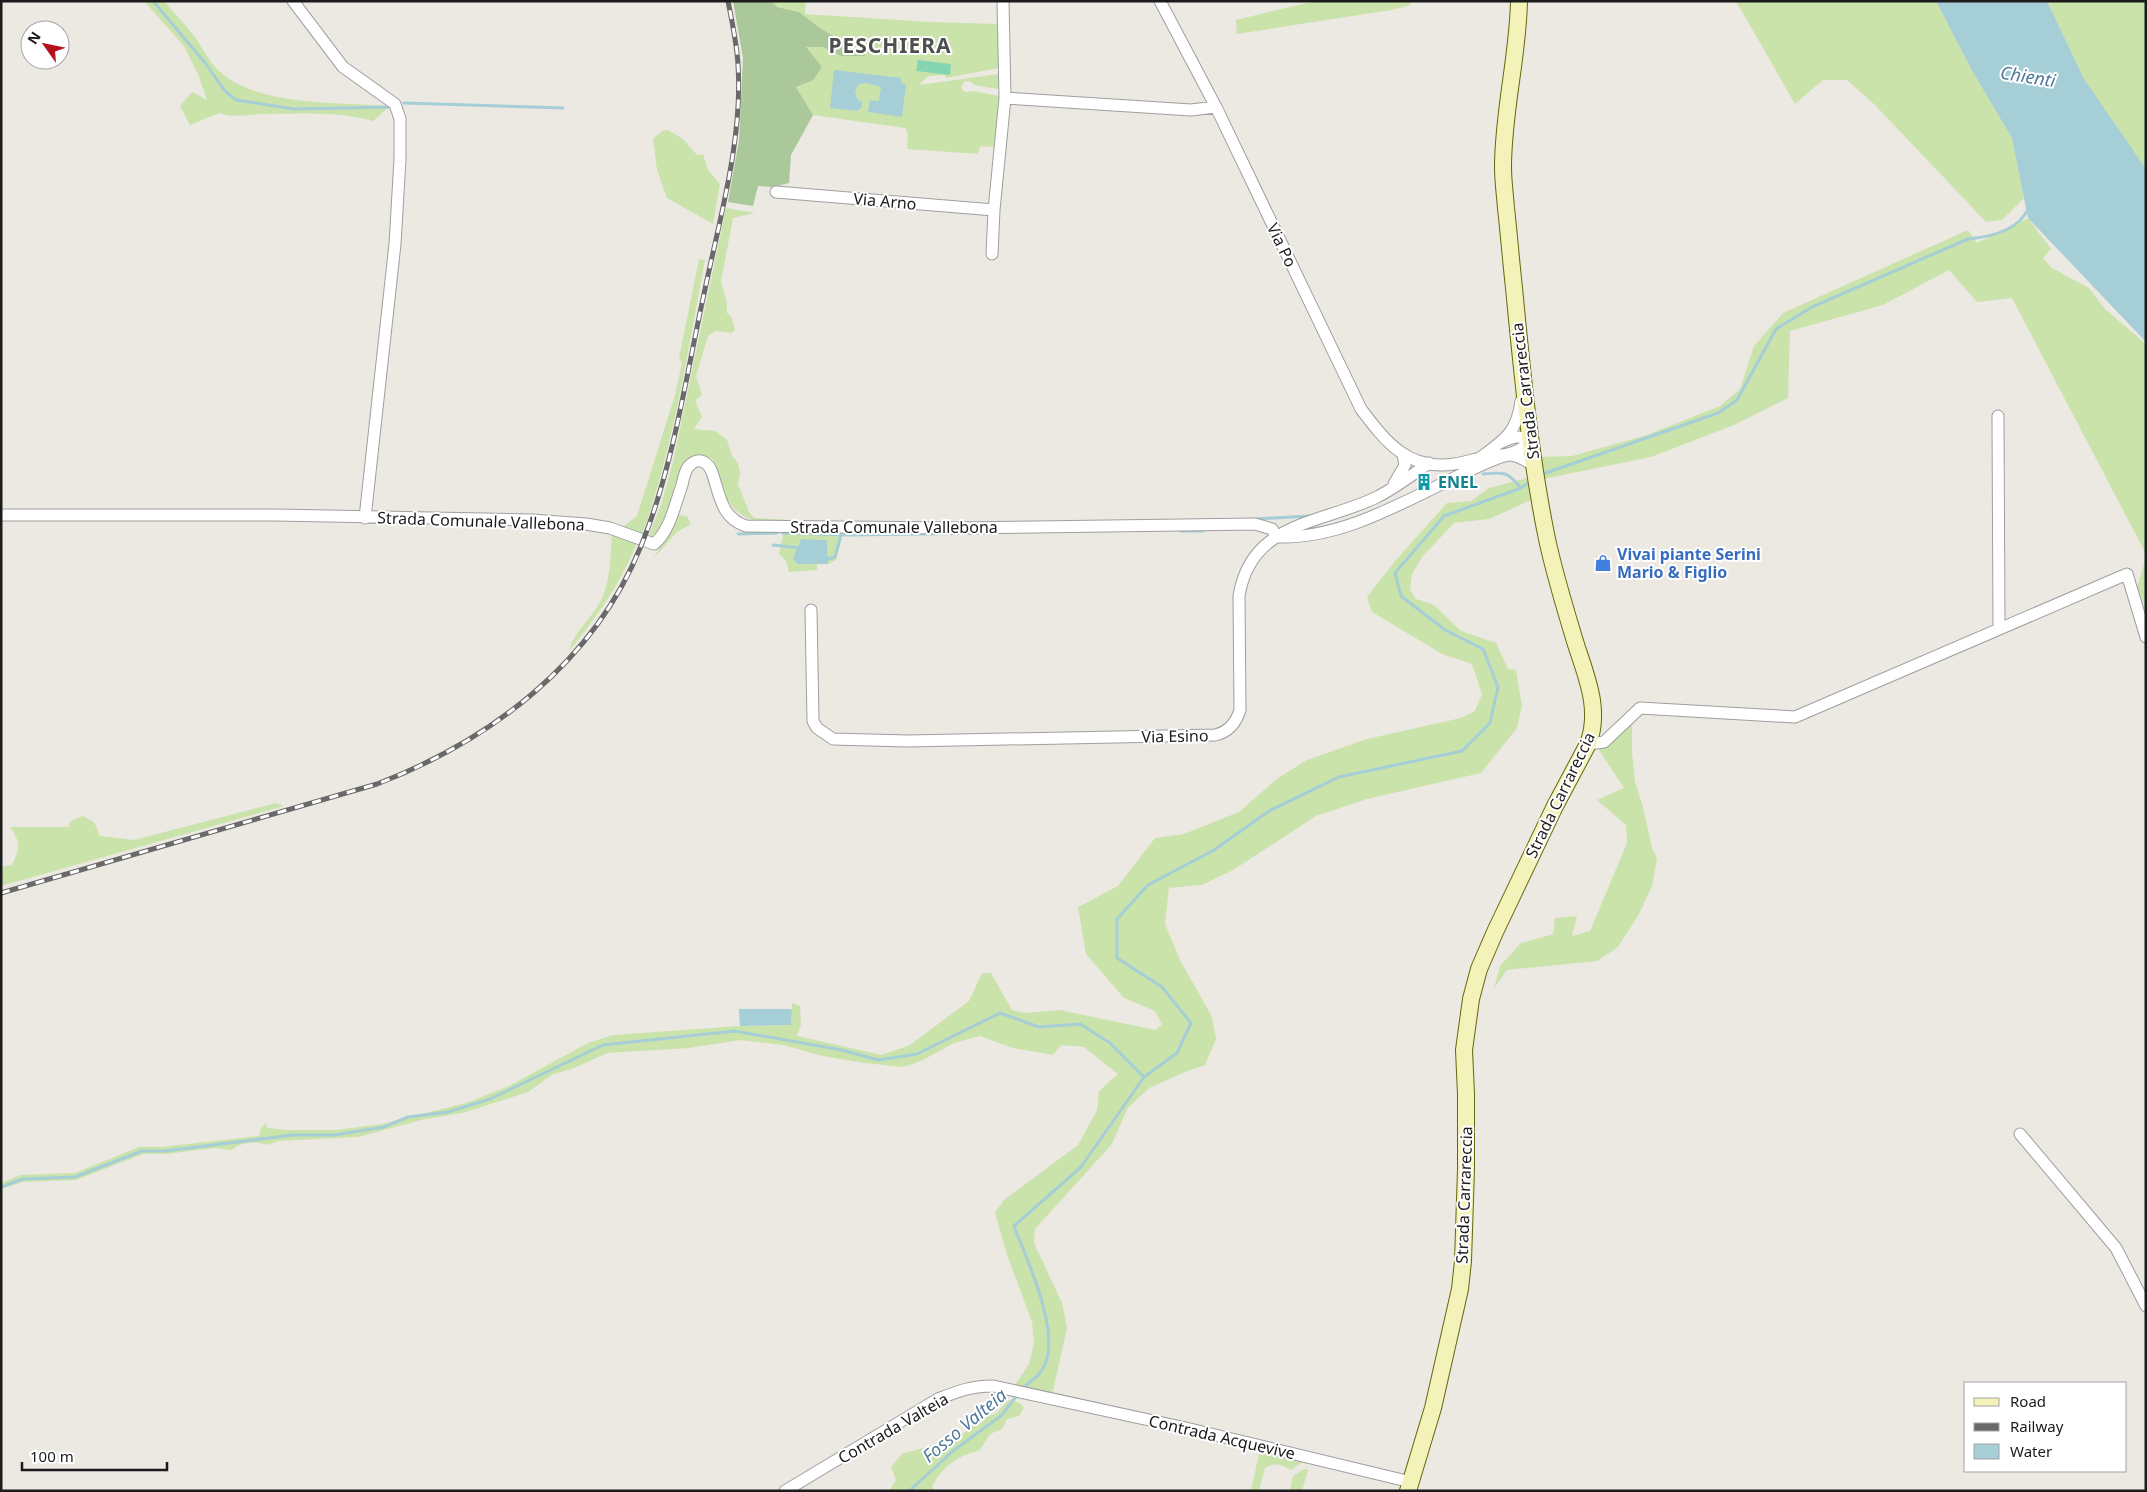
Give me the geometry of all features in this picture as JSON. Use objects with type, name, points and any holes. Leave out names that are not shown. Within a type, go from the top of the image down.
[{"type":"main road","name":"Strada Carrareccia","points":[[1409,1486],[1433,1408],[1460,1289],[1463,1262],[1466,1169],[1464,1050],[1470,999],[1479,969],[1495,932],[1555,806],[1588,744],[1593,721],[1592,695],[1550,550],[1533,466],[1523,387],[1502,168],[1518,26],[1519,1]]},
{"type":"street","points":[[293,1],[344,67],[395,104],[400,119],[400,159],[395,244],[365,518]]},
{"type":"street","points":[[992,254],[1004,98],[1003,1]]},
{"type":"street","name":"Via Po","points":[[1160,1],[1216,107],[1361,409],[1388,444],[1403,455],[1429,463],[1453,465],[1479,458]]},
{"type":"street","points":[[1004,98],[1191,110],[1216,107]]},
{"type":"street","name":"Via Arno","points":[[776,192],[994,210]]},
{"type":"street","points":[[1502,442],[1511,433],[1517,422],[1523,387]]},
{"type":"street","points":[[1998,416],[1998,628]]},
{"type":"street","points":[[1277,537],[1309,536],[1350,525],[1519,451],[1530,442],[1525,438],[1514,436],[1479,458]]},
{"type":"street","points":[[1392,488],[1403,471],[1403,455]]},
{"type":"street","points":[[1479,458],[1509,455],[1518,457],[1533,466]]},
{"type":"street","name":"Strada Comunale Vallebona","points":[[1,514],[457,518],[586,524],[621,531],[654,544],[659,540],[668,525],[688,467],[698,461],[703,461],[710,466],[727,515],[736,523],[746,526],[952,528],[1254,524],[1272,529],[1277,537]]},
{"type":"street","points":[[1429,463],[1436,474],[1436,483],[1432,488]]},
{"type":"street","name":"Via Esino","points":[[811,610],[813,721],[817,728],[833,738],[908,741],[1215,735],[1228,730],[1237,718],[1240,710],[1238,596],[1241,582],[1251,561],[1277,537],[1295,526],[1352,507],[1392,488],[1429,463]]},
{"type":"street","points":[[1588,744],[1604,742],[1640,708],[1795,717],[2127,574],[2146,637]]},
{"type":"street","points":[[2020,1134],[2116,1248],[2146,1306]]},
{"type":"street","name":"Contrada Valteia","points":[[785,1491],[938,1399],[965,1388],[994,1386],[1033,1396]]},
{"type":"street","name":"Contrada Acquevive","points":[[1033,1396],[1186,1428],[1409,1486]]},
{"type":"green space","points":[[144,1],[164,1],[191,32],[215,67],[235,83],[277,97],[324,103],[390,106],[373,121],[331,114],[234,116],[219,113],[190,125],[180,106],[192,92],[207,100],[198,74],[184,46]]},
{"type":"green space","points":[[733,1],[772,1],[777,7],[799,12],[820,28],[866,56],[841,56],[823,47],[806,47],[822,67],[813,80],[796,87],[813,115],[791,155],[789,183],[773,187],[758,186],[753,206],[728,202],[739,140],[743,58]]},
{"type":"green space","points":[[772,1],[806,1],[805,14],[929,22],[999,24],[999,68],[946,78],[945,75],[928,76],[919,85],[999,74],[998,89],[974,85],[971,82],[965,81],[961,87],[963,91],[967,92],[973,91],[999,96],[994,147],[980,146],[978,154],[907,149],[908,133],[905,128],[813,115],[796,87],[806,47],[823,47],[841,56],[865,56],[820,28],[799,12],[777,7]]},
{"type":"green space","points":[[1315,1],[1413,1],[1408,6],[1391,10],[1237,34],[1236,20]]},
{"type":"green space","points":[[1736,1],[1936,1],[1971,69],[2012,138],[2024,198],[2002,220],[1986,222],[1875,105],[1847,80],[1823,80],[1795,104]]},
{"type":"green space","points":[[2047,1],[2146,1],[2146,172],[2084,79]]},
{"type":"green space","points":[[918,60],[951,64],[950,75],[916,71]]},
{"type":"green space","points":[[668,130],[683,139],[697,155],[703,154],[708,170],[720,184],[713,224],[667,198],[657,170],[653,139],[662,131]]},
{"type":"green space","points":[[726,208],[755,213],[733,218],[721,281],[727,303],[727,313],[731,316],[735,329],[732,333],[715,331],[708,336],[696,376],[702,395],[695,401],[702,417],[694,429],[715,431],[727,440],[732,456],[738,463],[740,474],[738,484],[749,512],[754,518],[789,520],[769,522],[753,520],[743,516],[735,509],[724,492],[719,482],[713,459],[701,455],[686,464],[664,525],[657,535],[649,536],[662,502],[673,462]]},
{"type":"green space","points":[[2028,218],[2051,249],[2043,258],[2052,268],[2089,288],[2105,309],[2146,344],[2146,554],[2012,298],[1977,302],[1949,270],[1883,305],[1790,331],[1788,398],[1734,425],[1651,457],[1543,479],[1539,457],[1572,456],[1647,435],[1720,406],[1740,389],[1754,346],[1783,313],[1968,230],[1977,243]]},
{"type":"green space","points":[[699,259],[705,260],[679,399],[663,468],[642,535],[624,526],[637,516],[675,395],[682,363],[679,358]]},
{"type":"green space","points":[[1527,478],[1531,500],[1489,519],[1454,523],[1422,557],[1412,574],[1410,590],[1416,599],[1434,605],[1461,631],[1496,643],[1508,669],[1516,670],[1522,706],[1517,728],[1481,773],[1367,799],[1316,816],[1233,870],[1202,885],[1169,888],[1165,924],[1180,960],[1212,1017],[1216,1039],[1205,1065],[1149,1088],[1127,1109],[1112,1144],[1035,1229],[1034,1243],[1062,1303],[1067,1328],[1052,1395],[1015,1385],[1029,1364],[1034,1343],[1032,1322],[1007,1255],[995,1213],[1004,1200],[1078,1145],[1097,1110],[1099,1091],[1118,1074],[1084,1047],[1061,1045],[1053,1055],[1013,1048],[980,1036],[954,1043],[921,1061],[904,1067],[864,1063],[823,1056],[783,1045],[740,1040],[689,1048],[607,1053],[572,1069],[553,1074],[528,1092],[463,1113],[425,1119],[358,1137],[278,1141],[267,1145],[248,1143],[239,1145],[232,1150],[214,1148],[166,1154],[143,1154],[76,1180],[23,1182],[1,1189],[1,1183],[20,1175],[75,1173],[139,1147],[161,1147],[259,1136],[261,1128],[266,1123],[267,1128],[287,1130],[336,1130],[382,1124],[466,1103],[509,1086],[588,1043],[613,1035],[740,1026],[791,1025],[792,1003],[800,1006],[801,1025],[797,1036],[882,1055],[910,1045],[969,1001],[982,973],[991,973],[1012,1010],[1025,1013],[1059,1010],[1156,1030],[1162,1024],[1155,1011],[1124,998],[1086,954],[1078,907],[1118,886],[1155,838],[1184,834],[1239,812],[1278,778],[1307,760],[1367,739],[1461,718],[1475,711],[1482,694],[1472,664],[1442,654],[1372,612],[1367,597],[1395,561],[1447,503],[1471,501],[1489,488]]},
{"type":"green space","points":[[676,515],[687,516],[691,524],[677,532],[654,558]]},
{"type":"green space","points":[[784,531],[843,533],[836,560],[828,564],[827,540],[801,539],[793,558],[797,564],[817,564],[817,570],[789,572],[786,561],[779,554]]},
{"type":"green space","points":[[612,534],[637,543],[607,600],[569,651],[574,638],[604,594],[609,569]]},
{"type":"green space","points":[[2146,558],[2146,610],[2137,587]]},
{"type":"green space","points":[[1632,721],[1632,753],[1635,782],[1643,807],[1652,848],[1657,859],[1652,886],[1639,914],[1618,947],[1597,961],[1507,970],[1494,988],[1500,966],[1521,943],[1553,934],[1555,918],[1577,916],[1572,936],[1590,931],[1627,843],[1626,825],[1597,800],[1624,788],[1599,750]]},
{"type":"green space","points":[[276,803],[284,806],[1,886],[1,867],[12,865],[18,849],[18,841],[10,827],[68,827],[71,821],[83,816],[94,822],[100,836],[134,840]]},
{"type":"green space","points":[[1009,1400],[1020,1403],[1024,1408],[1019,1416],[1007,1419],[1002,1429],[990,1434],[980,1450],[965,1455],[946,1468],[932,1487],[936,1491],[889,1491],[896,1480],[891,1467],[902,1454],[958,1438],[980,1419],[996,1413]]},
{"type":"green space","points":[[1260,1449],[1307,1459],[1291,1470],[1278,1464],[1265,1468],[1259,1491],[1251,1491]]},
{"type":"green space","points":[[1304,1469],[1308,1470],[1302,1491],[1290,1491],[1293,1476]]},
{"type":"water","name":"Chienti","points":[[1936,1],[2047,1],[2084,79],[2146,169],[2146,342],[2028,218],[2012,138],[1971,69]]},
{"type":"water","points":[[834,70],[901,78],[901,83],[906,85],[902,117],[868,112],[870,100],[879,101],[881,87],[867,83],[859,84],[855,92],[857,99],[862,102],[862,107],[857,111],[830,108]]},
{"type":"water","points":[[801,539],[827,540],[828,564],[797,564],[793,558]]},
{"type":"water","points":[[739,1009],[792,1009],[791,1025],[740,1026]]},
{"type":"waterway","points":[[153,1],[206,64],[225,91],[236,100],[294,109],[393,107]]},
{"type":"waterway","points":[[404,103],[563,108]]},
{"type":"waterway","points":[[1540,475],[1718,413],[1737,400],[1776,329],[1812,307],[1968,239],[2002,232],[2018,223],[2028,209]]},
{"type":"waterway","points":[[1483,474],[1505,474],[1512,478],[1521,488]]},
{"type":"waterway","points":[[1,1187],[23,1179],[75,1177],[142,1151],[165,1151],[293,1135],[334,1135],[384,1127],[408,1117],[448,1112],[490,1099],[603,1045],[735,1031],[842,1050],[878,1060],[917,1054],[1000,1013],[1039,1027],[1080,1024],[1110,1043],[1144,1077],[1177,1053],[1191,1023],[1162,987],[1117,958],[1117,919],[1148,885],[1214,850],[1269,811],[1339,777],[1462,751],[1490,723],[1498,687],[1483,649],[1445,630],[1401,596],[1395,573],[1444,516],[1521,488],[1531,481]]},
{"type":"waterway","points":[[1255,519],[1309,516]]},
{"type":"waterway","points":[[1181,531],[1203,531]]},
{"type":"waterway","points":[[738,534],[777,533]]},
{"type":"waterway","points":[[782,533],[848,535],[996,533]]},
{"type":"waterway","points":[[824,558],[835,557],[841,535]]},
{"type":"waterway","points":[[773,545],[799,548]]},
{"type":"waterway","name":"Fosso Valteia","points":[[1022,1389],[1042,1370],[1048,1355],[1049,1338],[1041,1298],[1014,1226],[1081,1167],[1144,1077]]},
{"type":"waterway","name":"Fosso Valteia","points":[[909,1491],[953,1451],[1002,1415],[1018,1394]]},
{"type":"railway","points":[[1,893],[377,784],[419,766],[460,745],[499,720],[534,692],[567,661],[596,626],[621,588],[641,546],[662,485],[678,421],[723,209],[733,151],[739,93],[737,49],[728,1]]},
{"type":"place","name":"ENEL","points":[[1424,482]]},
{"type":"place","name":"Vivai piante Serini Mario & Figlio","points":[[1603,563]]},
{"type":"district","name":"PESCHIERA","points":[[890,45]]}]
